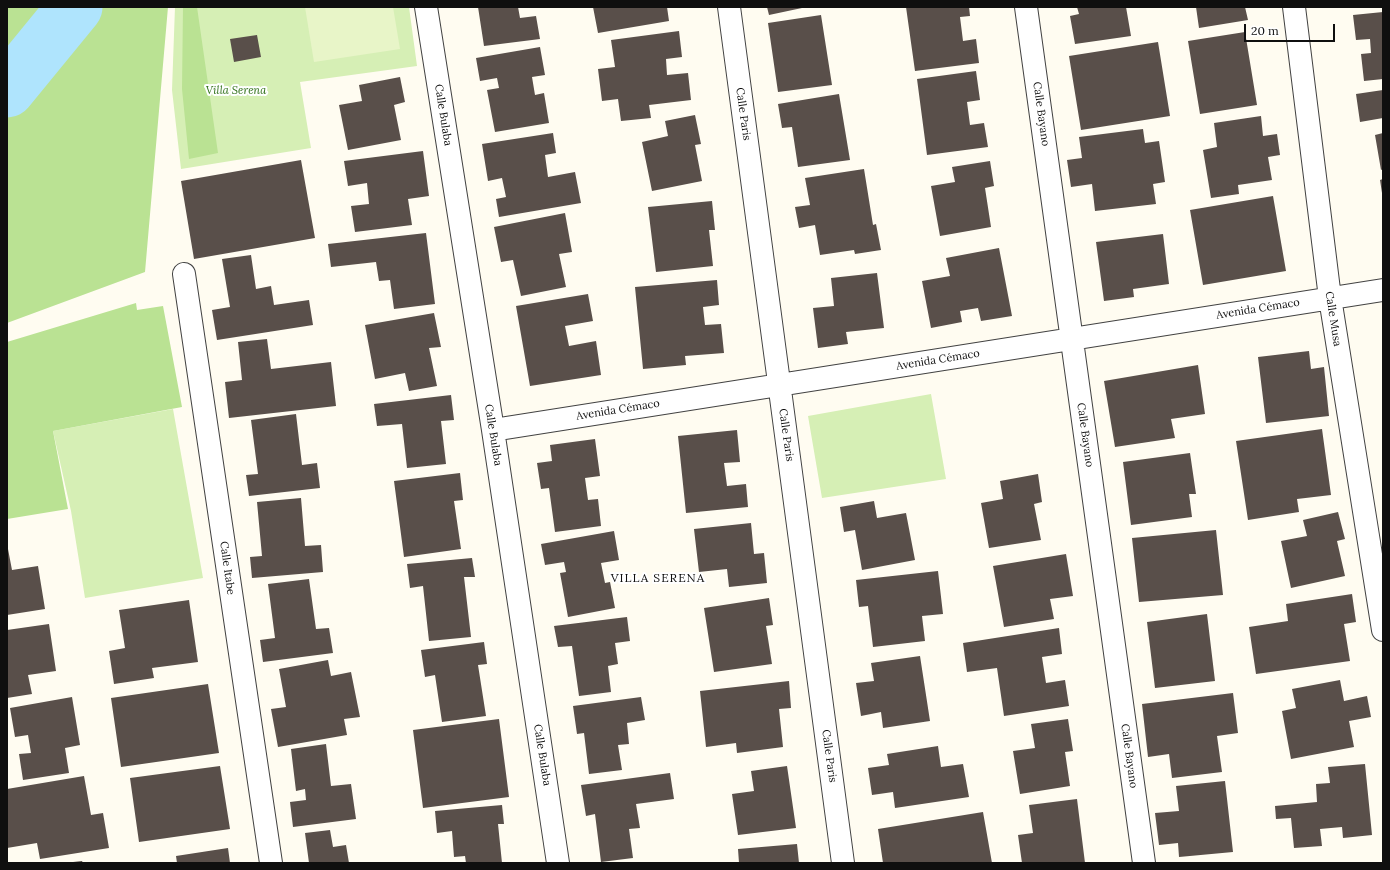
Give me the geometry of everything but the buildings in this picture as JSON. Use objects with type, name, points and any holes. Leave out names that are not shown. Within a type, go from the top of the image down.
[{"type":"street","name":"Calle Bulaba","points":[[426,7],[493,430],[558,863]]},
{"type":"street","name":"Calle Paris","points":[[729,7],[843,863]]},
{"type":"street","name":"Calle Bayano","points":[[1026,7],[1144,863]]},
{"type":"street","name":"Calle Musa","points":[[1294,7],[1330,298],[1383,630]]},
{"type":"street","name":"Calle Itabe","points":[[184,274],[270,863]]},
{"type":"street","name":"Avenida Cémaco","points":[[493,430],[1383,290]]},
{"type":"green space","points":[[7,7],[168,7],[145,272],[7,323]]},
{"type":"green space","name":"Villa Serena","points":[[175,7],[409,7],[417,66],[300,82],[311,148],[181,169],[172,90]]},
{"type":"green space","points":[[183,7],[197,7],[218,153],[189,159],[182,89]]},
{"type":"green space","points":[[305,7],[393,7],[400,49],[314,62]]},
{"type":"green space","points":[[136,303],[137,310],[163,306],[182,407],[53,431],[68,509],[7,519],[7,342]]},
{"type":"green space","points":[[931,394],[946,479],[822,498],[808,416]]},
{"type":"green space","points":[[173,409],[203,578],[85,598],[71,511],[53,431]]},
{"type":"waterway","points":[[7,90],[75,7]]},
{"type":"district","name":"VILLA SERENA","points":[[658,579]]}]
